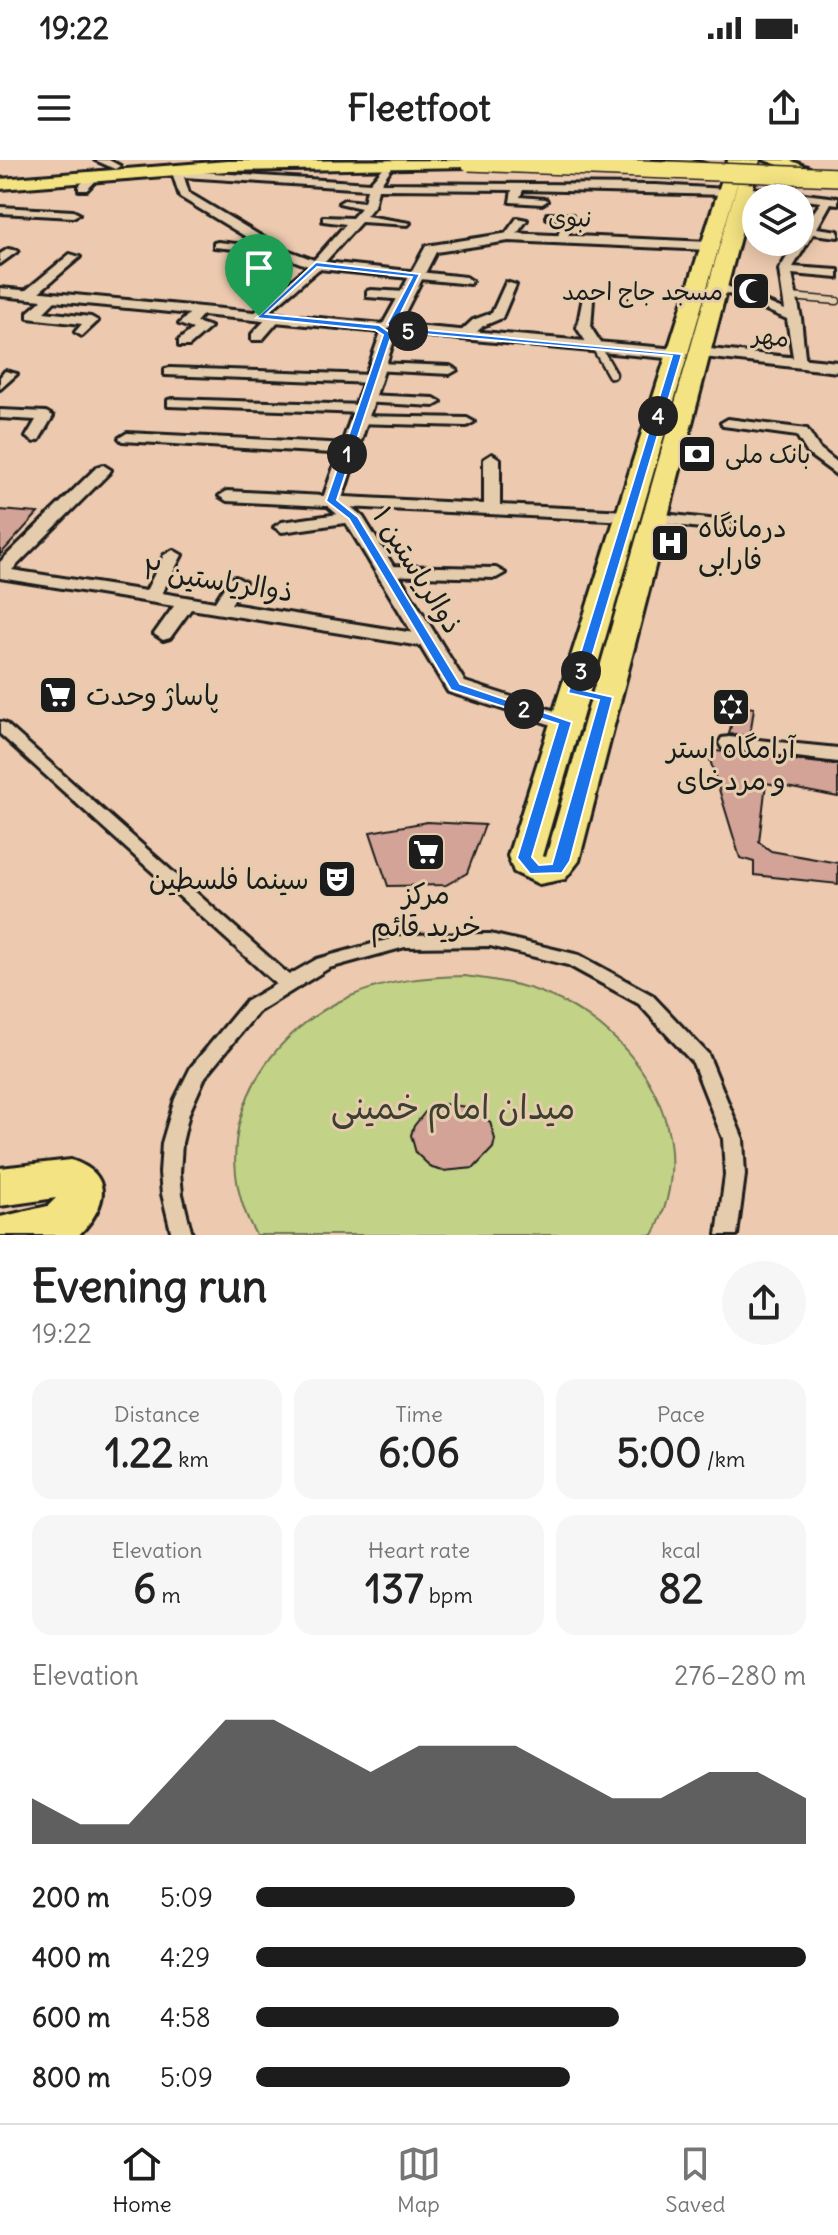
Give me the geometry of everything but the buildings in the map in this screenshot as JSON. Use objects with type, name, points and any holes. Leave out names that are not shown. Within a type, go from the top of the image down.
[{"type":"main road","points":[[0,176],[213,160]]},
{"type":"main road","points":[[561,160],[838,176]]},
{"type":"main road","points":[[653,160],[739,175],[838,176]]},
{"type":"main road","points":[[772,160],[797,175]]},
{"type":"main road","points":[[0,186],[115,165],[177,172],[390,163],[668,163]]},
{"type":"main road","points":[[442,163],[838,176]]},
{"type":"main road","points":[[739,175],[709,246],[688,353],[655,518],[562,861],[553,871],[539,872],[528,867],[525,856],[628,516],[688,353],[718,287],[739,175]]},
{"type":"main road","points":[[574,693],[607,697]]},
{"type":"main road","points":[[20,1183],[71,1178],[81,1193],[80,1204],[74,1214],[61,1223],[21,1232]]},
{"type":"street","points":[[257,337],[267,317],[356,220],[390,163]]},
{"type":"street","points":[[83,188],[115,165]]},
{"type":"street","points":[[389,198],[283,179],[177,172],[184,195],[282,252],[316,265],[466,281]]},
{"type":"street","points":[[344,203],[371,196],[739,175],[833,201],[814,222]]},
{"type":"street","points":[[272,198],[283,179]]},
{"type":"street","points":[[519,186],[514,200],[542,201]]},
{"type":"street","points":[[0,210],[73,214]]},
{"type":"street","points":[[551,216],[568,217],[564,237]]},
{"type":"street","points":[[327,219],[404,223]]},
{"type":"street","points":[[498,242],[521,220]]},
{"type":"street","points":[[814,231],[838,234]]},
{"type":"street","name":"نبوی","points":[[431,249],[564,237],[709,246]]},
{"type":"street","points":[[218,245],[282,252]]},
{"type":"street","name":"ذوالریاستین ۱","points":[[431,249],[390,329],[332,501],[353,517],[456,687],[565,722]]},
{"type":"street","points":[[0,260],[12,251]]},
{"type":"street","points":[[793,256],[785,270],[801,363]]},
{"type":"street","points":[[29,294],[74,257]]},
{"type":"street","points":[[785,270],[838,274]]},
{"type":"street","points":[[464,336],[478,323],[497,315],[510,285]]},
{"type":"street","points":[[718,287],[742,294],[795,318]]},
{"type":"street","name":"مهر","points":[[1,293],[838,367]]},
{"type":"street","points":[[371,294],[406,296]]},
{"type":"street","points":[[53,297],[33,315],[91,321],[82,332]]},
{"type":"street","points":[[587,300],[584,328],[597,348]]},
{"type":"street","points":[[184,343],[204,327],[186,324],[200,311]]},
{"type":"street","points":[[239,375],[242,358]]},
{"type":"street","points":[[170,372],[239,375],[450,370]]},
{"type":"street","points":[[362,409],[434,402]]},
{"type":"street","points":[[173,403],[362,409],[467,422]]},
{"type":"street","points":[[0,414],[46,416],[34,437]]},
{"type":"street","points":[[728,423],[802,432],[813,451],[838,471]]},
{"type":"street","points":[[127,438],[349,449]]},
{"type":"street","points":[[492,459],[492,509]]},
{"type":"street","points":[[0,573],[103,470]]},
{"type":"street","points":[[227,496],[628,516]]},
{"type":"street","points":[[282,527],[353,517]]},
{"type":"street","points":[[655,518],[727,526]]},
{"type":"street","points":[[151,598],[173,555]]},
{"type":"street","points":[[385,571],[496,573]]},
{"type":"street","name":"ذوالریاستین ۲","points":[[0,573],[427,641]]},
{"type":"street","points":[[220,608],[236,582]]},
{"type":"street","points":[[163,634],[186,603]]},
{"type":"street","points":[[0,726],[284,981]]},
{"type":"street","points":[[729,743],[838,755]]},
{"type":"street","points":[[182,1235],[171,1187],[173,1138],[187,1091],[211,1048],[244,1011],[284,981],[326,960],[371,946],[418,938],[466,937],[516,943],[565,957],[613,980],[656,1011],[692,1049],[719,1094],[733,1140],[736,1189],[727,1235]]},
{"type":"lane","points":[[791,297],[837,301]]},
{"type":"lane","points":[[597,348],[612,374]]},
{"type":"green space","name":"میدان امام خمینی","points":[[465,976],[534,990],[578,1010],[608,1033],[634,1060],[654,1091],[667,1125],[671,1161],[667,1198],[653,1235],[256,1235],[241,1199],[235,1164],[238,1129],[248,1095],[266,1064],[289,1037],[318,1014],[351,996],[407,980]]},
{"type":"place","name":"مسجد جاج احمد","points":[[751,291]]},
{"type":"place","name":"بانک ملی","points":[[697,454]]},
{"type":"place","name":"درمانگاه فارابی","points":[[670,543]]},
{"type":"place","name":"پاساژ وحدت","points":[[58,695]]},
{"type":"place","name":"آرامگاه استر و مردخای","points":[[731,707]]},
{"type":"place","name":"مرکز خرید قائم","points":[[426,852]]},
{"type":"place","name":"سینما فلسطین","points":[[337,879]]},
{"type":"route","points":[[316,265],[369,269],[417,275],[391,324],[403,330],[677,354],[574,693],[607,697],[562,861],[553,871],[535,871],[528,867],[524,858],[565,722],[456,687],[353,517],[332,501],[388,334],[380,332],[379,328],[259,316],[316,265]]}]
